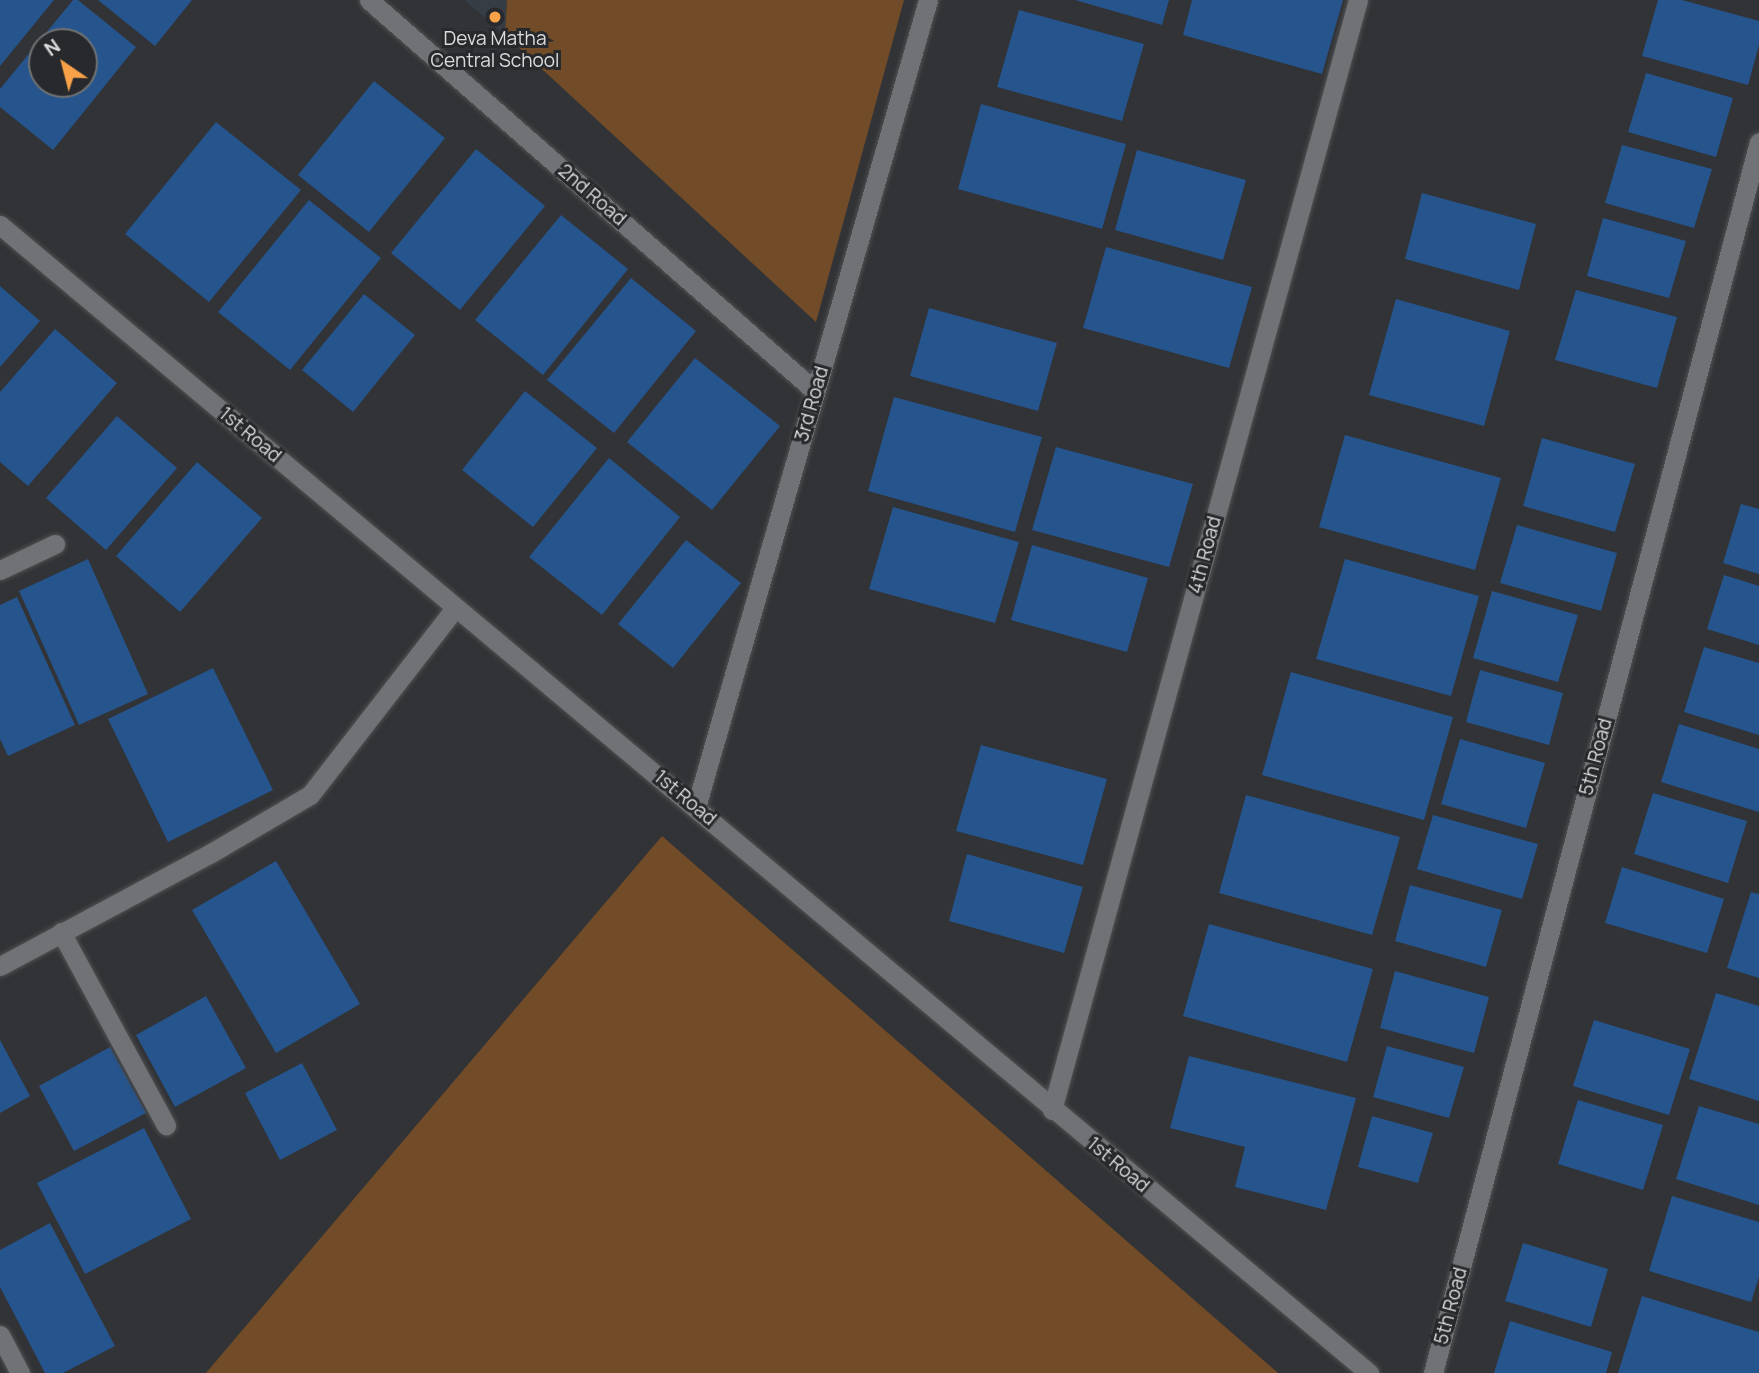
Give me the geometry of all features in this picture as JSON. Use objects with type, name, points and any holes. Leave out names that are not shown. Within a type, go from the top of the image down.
[{"type":"street","name":"2nd Road","points":[[369,0],[816,390]]},
{"type":"street","name":"3rd Road","points":[[696,807],[928,0]]},
{"type":"street","name":"4th Road","points":[[1052,1110],[1358,0]]},
{"type":"street","name":"5th Road","points":[[1433,1373],[1759,142]]},
{"type":"street","name":"1st Road","points":[[0,225],[696,807],[1052,1110],[1369,1373]]},
{"type":"street","points":[[0,570],[55,544]]},
{"type":"street","points":[[0,966],[211,853],[310,795],[455,608]]},
{"type":"street","points":[[61,932],[166,1125]]},
{"type":"street","points":[[0,1335],[20,1373]]},
{"type":"shaded area","name":"Deva Matha Central School","points":[[464,0],[507,0],[505,35]]},
{"type":"shaded area","points":[[507,0],[904,0],[816,322],[505,35]]},
{"type":"shaded area","points":[[662,836],[1278,1373],[206,1373]]},
{"type":"building","points":[[0,0],[54,0],[31,28],[28,28],[28,32],[0,66]]},
{"type":"building","points":[[73,0],[78,0],[136,47],[98,94],[98,28],[50,28]]},
{"type":"building","points":[[98,0],[192,0],[155,46]]},
{"type":"building","points":[[1075,0],[1169,0],[1162,25]]},
{"type":"building","points":[[1192,0],[1343,0],[1322,74],[1183,35]]},
{"type":"building","points":[[1658,0],[1682,0],[1759,21],[1759,45],[1748,85],[1642,56]]},
{"type":"building","points":[[1019,10],[1144,44],[1122,121],[997,87]]},
{"type":"building","points":[[28,55],[28,98],[95,98],[53,150],[0,107],[0,89]]},
{"type":"building","points":[[1646,73],[1733,98],[1716,157],[1628,132]]},
{"type":"building","points":[[374,81],[445,138],[369,232],[298,175]]},
{"type":"building","points":[[981,104],[1126,144],[1102,229],[958,189]]},
{"type":"building","points":[[216,122],[301,190],[209,302],[125,234]]},
{"type":"building","points":[[1622,145],[1712,169],[1694,228],[1605,203]]},
{"type":"building","points":[[476,149],[545,206],[460,310],[391,253]]},
{"type":"building","points":[[1137,150],[1246,180],[1223,260],[1115,230]]},
{"type":"building","points":[[1422,193],[1536,224],[1519,290],[1405,259]]},
{"type":"building","points":[[309,200],[381,258],[290,370],[218,312]]},
{"type":"building","points":[[561,215],[628,269],[543,375],[475,320]]},
{"type":"building","points":[[1603,218],[1686,241],[1669,298],[1587,276]]},
{"type":"building","points":[[1106,247],[1252,287],[1229,368],[1083,328]]},
{"type":"building","points":[[631,278],[696,331],[614,433],[547,380]]},
{"type":"building","points":[[0,286],[40,321],[0,367]]},
{"type":"building","points":[[1576,290],[1677,317],[1657,388],[1555,360]]},
{"type":"building","points":[[364,294],[415,335],[353,412],[302,370]]},
{"type":"building","points":[[1396,299],[1510,331],[1484,426],[1369,395]]},
{"type":"building","points":[[929,308],[1057,343],[1038,411],[910,376]]},
{"type":"building","points":[[55,329],[117,383],[28,486],[0,462],[0,392]]},
{"type":"building","points":[[695,358],[780,426],[712,510],[627,442]]},
{"type":"building","points":[[525,391],[597,448],[533,527],[462,470]]},
{"type":"building","points":[[894,397],[1042,437],[1015,532],[868,491]]},
{"type":"building","points":[[117,416],[177,468],[106,550],[46,498]]},
{"type":"building","points":[[1345,435],[1501,478],[1475,570],[1319,527]]},
{"type":"building","points":[[1542,438],[1635,464],[1615,532],[1523,506]]},
{"type":"building","points":[[1056,447],[1193,484],[1169,567],[1032,530]]},
{"type":"building","points":[[609,458],[680,517],[602,615],[529,557]]},
{"type":"building","points":[[197,462],[262,518],[180,612],[116,556]]},
{"type":"building","points":[[1741,504],[1759,509],[1759,574],[1723,563]]},
{"type":"building","points":[[893,507],[1019,542],[995,623],[869,589]]},
{"type":"building","points":[[1517,525],[1617,553],[1601,611],[1500,583]]},
{"type":"building","points":[[686,540],[741,583],[673,668],[618,624]]},
{"type":"building","points":[[1032,545],[1148,578],[1127,652],[1011,620]]},
{"type":"building","points":[[88,559],[148,694],[79,725],[19,591]]},
{"type":"building","points":[[1345,559],[1479,596],[1451,696],[1316,659]]},
{"type":"building","points":[[1724,575],[1759,586],[1759,645],[1707,629]]},
{"type":"building","points":[[1492,591],[1578,615],[1558,682],[1473,658]]},
{"type":"building","points":[[17,597],[75,725],[8,756],[0,739],[0,605]]},
{"type":"building","points":[[1704,647],[1759,663],[1759,735],[1684,712]]},
{"type":"building","points":[[213,668],[273,790],[168,842],[108,719]]},
{"type":"building","points":[[1480,670],[1563,693],[1549,745],[1466,722]]},
{"type":"building","points":[[1291,672],[1453,717],[1424,820],[1262,775]]},
{"type":"building","points":[[1679,724],[1759,749],[1759,812],[1661,782]]},
{"type":"building","points":[[1460,739],[1545,763],[1526,828],[1441,804]]},
{"type":"building","points":[[981,745],[1107,779],[1083,865],[956,831]]},
{"type":"building","points":[[1653,793],[1747,821],[1728,883],[1634,854]]},
{"type":"building","points":[[1246,795],[1400,837],[1372,935],[1219,893]]},
{"type":"building","points":[[1433,815],[1538,844],[1522,899],[1417,869]]},
{"type":"building","points":[[967,854],[1083,887],[1064,953],[949,921]]},
{"type":"building","points":[[276,861],[360,1004],[276,1053],[192,910]]},
{"type":"building","points":[[1622,867],[1724,899],[1707,953],[1605,923]]},
{"type":"building","points":[[1410,885],[1502,910],[1486,967],[1395,941]]},
{"type":"building","points":[[1751,892],[1759,894],[1759,978],[1727,968]]},
{"type":"building","points":[[1209,924],[1373,969],[1347,1062],[1183,1016]]},
{"type":"building","points":[[1395,971],[1489,997],[1474,1053],[1380,1028]]},
{"type":"building","points":[[1716,993],[1759,1006],[1759,1101],[1689,1079]]},
{"type":"building","points":[[206,996],[246,1068],[175,1107],[136,1035]]},
{"type":"building","points":[[1594,1020],[1690,1049],[1669,1115],[1573,1086]]},
{"type":"building","points":[[0,1040],[30,1096],[0,1113]]},
{"type":"building","points":[[1387,1046],[1464,1067],[1449,1118],[1373,1097]]},
{"type":"building","points":[[110,1047],[146,1113],[74,1151],[39,1086]]},
{"type":"building","points":[[1189,1056],[1356,1098],[1326,1210],[1235,1187],[1245,1147],[1170,1128]]},
{"type":"building","points":[[302,1063],[337,1130],[280,1160],[245,1093]]},
{"type":"building","points":[[1578,1100],[1663,1125],[1643,1190],[1558,1164]]},
{"type":"building","points":[[1699,1106],[1759,1124],[1759,1205],[1676,1179]]},
{"type":"building","points":[[1372,1116],[1433,1133],[1418,1183],[1358,1167]]},
{"type":"building","points":[[144,1128],[191,1219],[85,1274],[37,1183]]},
{"type":"building","points":[[1672,1196],[1759,1222],[1759,1277],[1751,1302],[1649,1271]]},
{"type":"building","points":[[50,1223],[115,1346],[63,1373],[45,1373],[0,1287],[0,1250]]},
{"type":"building","points":[[1523,1243],[1608,1269],[1591,1327],[1505,1301]]},
{"type":"building","points":[[1642,1296],[1759,1332],[1759,1373],[1618,1373]]},
{"type":"building","points":[[1510,1321],[1612,1352],[1606,1373],[1494,1373]]},
{"type":"place","name":"Deva Matha Central School","points":[[495,17]]}]
